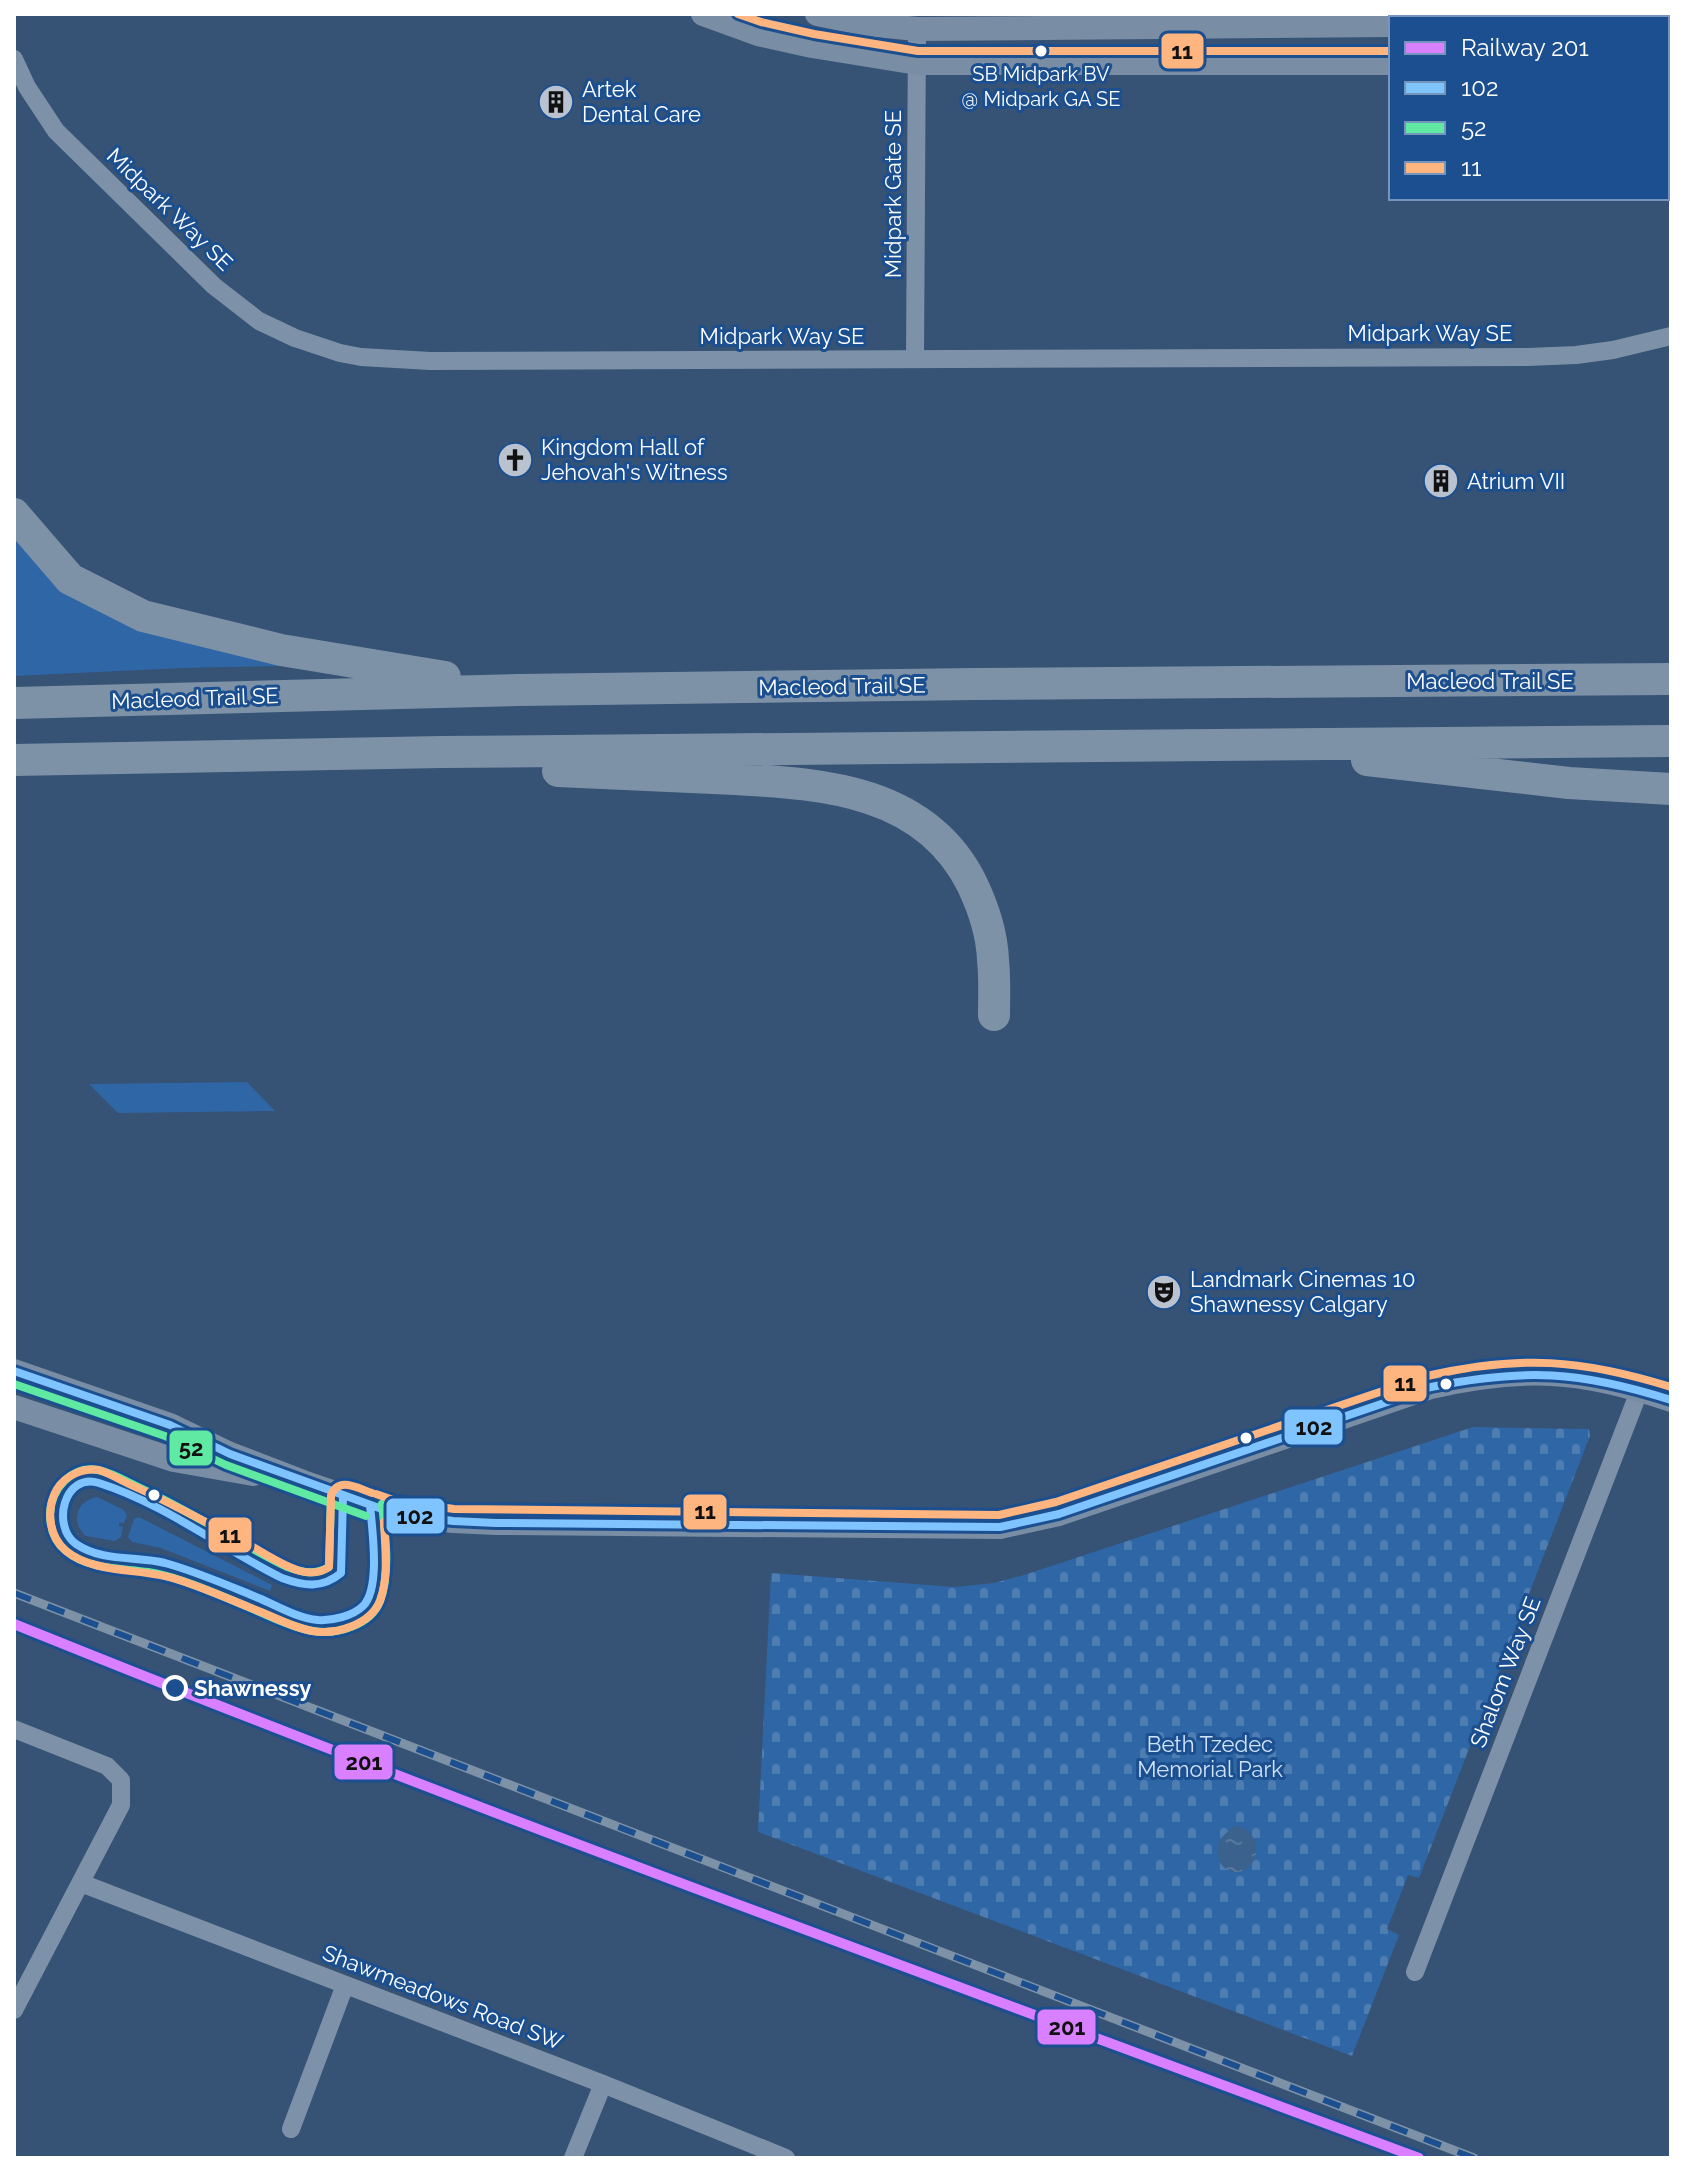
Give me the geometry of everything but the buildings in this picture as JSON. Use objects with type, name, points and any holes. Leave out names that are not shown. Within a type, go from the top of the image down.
[{"type":"highway","points":[[14,514],[70,579],[143,616],[281,650],[519,690]]},
{"type":"highway","name":"Macleod Trail SE","points":[[14,703],[519,690],[1671,678]]},
{"type":"highway","points":[[14,760],[442,752],[1671,741]]},
{"type":"highway","points":[[1225,744],[1569,783],[1671,789]]},
{"type":"highway","points":[[442,752],[492,768],[799,783],[854,794],[903,811],[947,845],[978,897],[993,959],[994,1015]]},
{"type":"street","points":[[703,14],[758,34],[917,63],[1389,63]]},
{"type":"street","points":[[817,14],[866,24],[917,29],[1389,25]]},
{"type":"street","name":"Midpark Gate SE","points":[[915,359],[917,29]]},
{"type":"street","name":"Midpark Way SE","points":[[14,59],[27,87],[56,131],[214,286],[259,321],[317,346],[361,357],[418,361],[1528,357],[1613,350],[1671,336]]},
{"type":"street","points":[[14,1371],[170,1425],[230,1454],[393,1513],[453,1521],[511,1523],[1000,1527],[1059,1514],[1431,1387],[1469,1379],[1498,1374],[1559,1373],[1612,1381],[1671,1400]]},
{"type":"street","name":"Shalom Way SE","points":[[1415,1972],[1640,1389]]},
{"type":"street","points":[[14,1407],[174,1460],[303,1482]]},
{"type":"street","points":[[14,1729],[107,1766],[121,1780],[121,1805],[14,2010]]},
{"type":"street","name":"Shawmeadows Road SW","points":[[81,1883],[603,2084],[786,2158]]},
{"type":"street","points":[[291,2129],[345,1985]]},
{"type":"street","points":[[573,2158],[603,2084]]},
{"type":"green space","points":[[14,536],[30,554],[278,657],[277,666],[14,676]]},
{"type":"green space","points":[[247,1082],[275,1111],[118,1113],[89,1084]]},
{"type":"green space","name":"Beth Tzedec Memorial Park","points":[[1473,1427],[1589,1429],[1590,1436],[1419,1878],[1408,1875],[1387,1929],[1399,1935],[1352,2056],[758,1832],[771,1573],[955,1587],[994,1583]]},
{"type":"green space","points":[[97,1497],[124,1510],[127,1516],[124,1523],[119,1523],[123,1527],[121,1537],[115,1541],[86,1536],[78,1525],[80,1507]]},
{"type":"green space","points":[[139,1517],[272,1585],[270,1591],[161,1548],[132,1542],[128,1537],[134,1519]]},
{"type":"water","points":[[1234,1826],[1244,1828],[1251,1834],[1256,1849],[1252,1864],[1246,1870],[1237,1872],[1226,1869],[1218,1855],[1221,1839]]},
{"type":"railway","points":[[14,1593],[1474,2158]]},
{"type":"rail line","name":"201","points":[[14,1624],[539,1829],[1419,2158]]},
{"type":"transit line","name":"11","points":[[738,14],[814,34],[918,51],[1389,51]]},
{"type":"transit line","name":"11","points":[[376,1494],[396,1501],[454,1509],[999,1515],[1056,1502],[1427,1376],[1460,1369],[1550,1363],[1608,1371],[1671,1387]]},
{"type":"transit line","name":"102","points":[[14,1371],[170,1425],[230,1454],[393,1513],[496,1523],[1000,1527],[1059,1514],[1431,1387],[1495,1377],[1552,1376],[1608,1383],[1671,1400]]},
{"type":"transit line","name":"52","points":[[14,1384],[165,1436],[226,1465],[366,1516]]},
{"type":"transit line","name":"52","points":[[331,1496],[329,1567],[313,1572],[287,1567],[161,1498],[98,1470],[80,1471],[65,1481],[54,1496],[50,1519],[59,1543],[85,1562],[174,1578],[293,1626],[322,1632],[342,1630],[361,1622],[376,1609],[380,1601],[386,1565],[382,1504]]},
{"type":"transit line","name":"11","points":[[372,1493],[348,1485],[338,1486],[334,1490],[331,1496],[329,1567],[315,1572],[287,1566],[181,1509],[99,1470],[81,1471],[60,1484],[50,1513],[52,1530],[60,1545],[90,1564],[176,1579],[293,1626],[321,1632],[341,1630],[360,1622],[380,1601],[385,1572],[384,1522]]},
{"type":"transit line","name":"102","points":[[343,1496],[341,1573],[320,1584],[298,1583],[282,1578],[147,1502],[99,1483],[77,1485],[65,1503],[63,1514],[68,1536],[86,1550],[177,1567],[296,1615],[324,1620],[354,1613],[369,1597],[374,1572],[370,1505]]},
{"type":"place","name":"SB Midpark BV @ Midpark GA SE","points":[[1041,51]]},
{"type":"place","name":"Artek Dental Care","points":[[556,102]]},
{"type":"place","name":"Kingdom Hall of Jehovah's Witness","points":[[515,460]]},
{"type":"place","name":"Atrium VII","points":[[1441,481]]},
{"type":"place","name":"Landmark Cinemas 10 Shawnessy Calgary","points":[[1164,1292]]},
{"type":"place","name":"Shawnessy","points":[[175,1688]]}]
